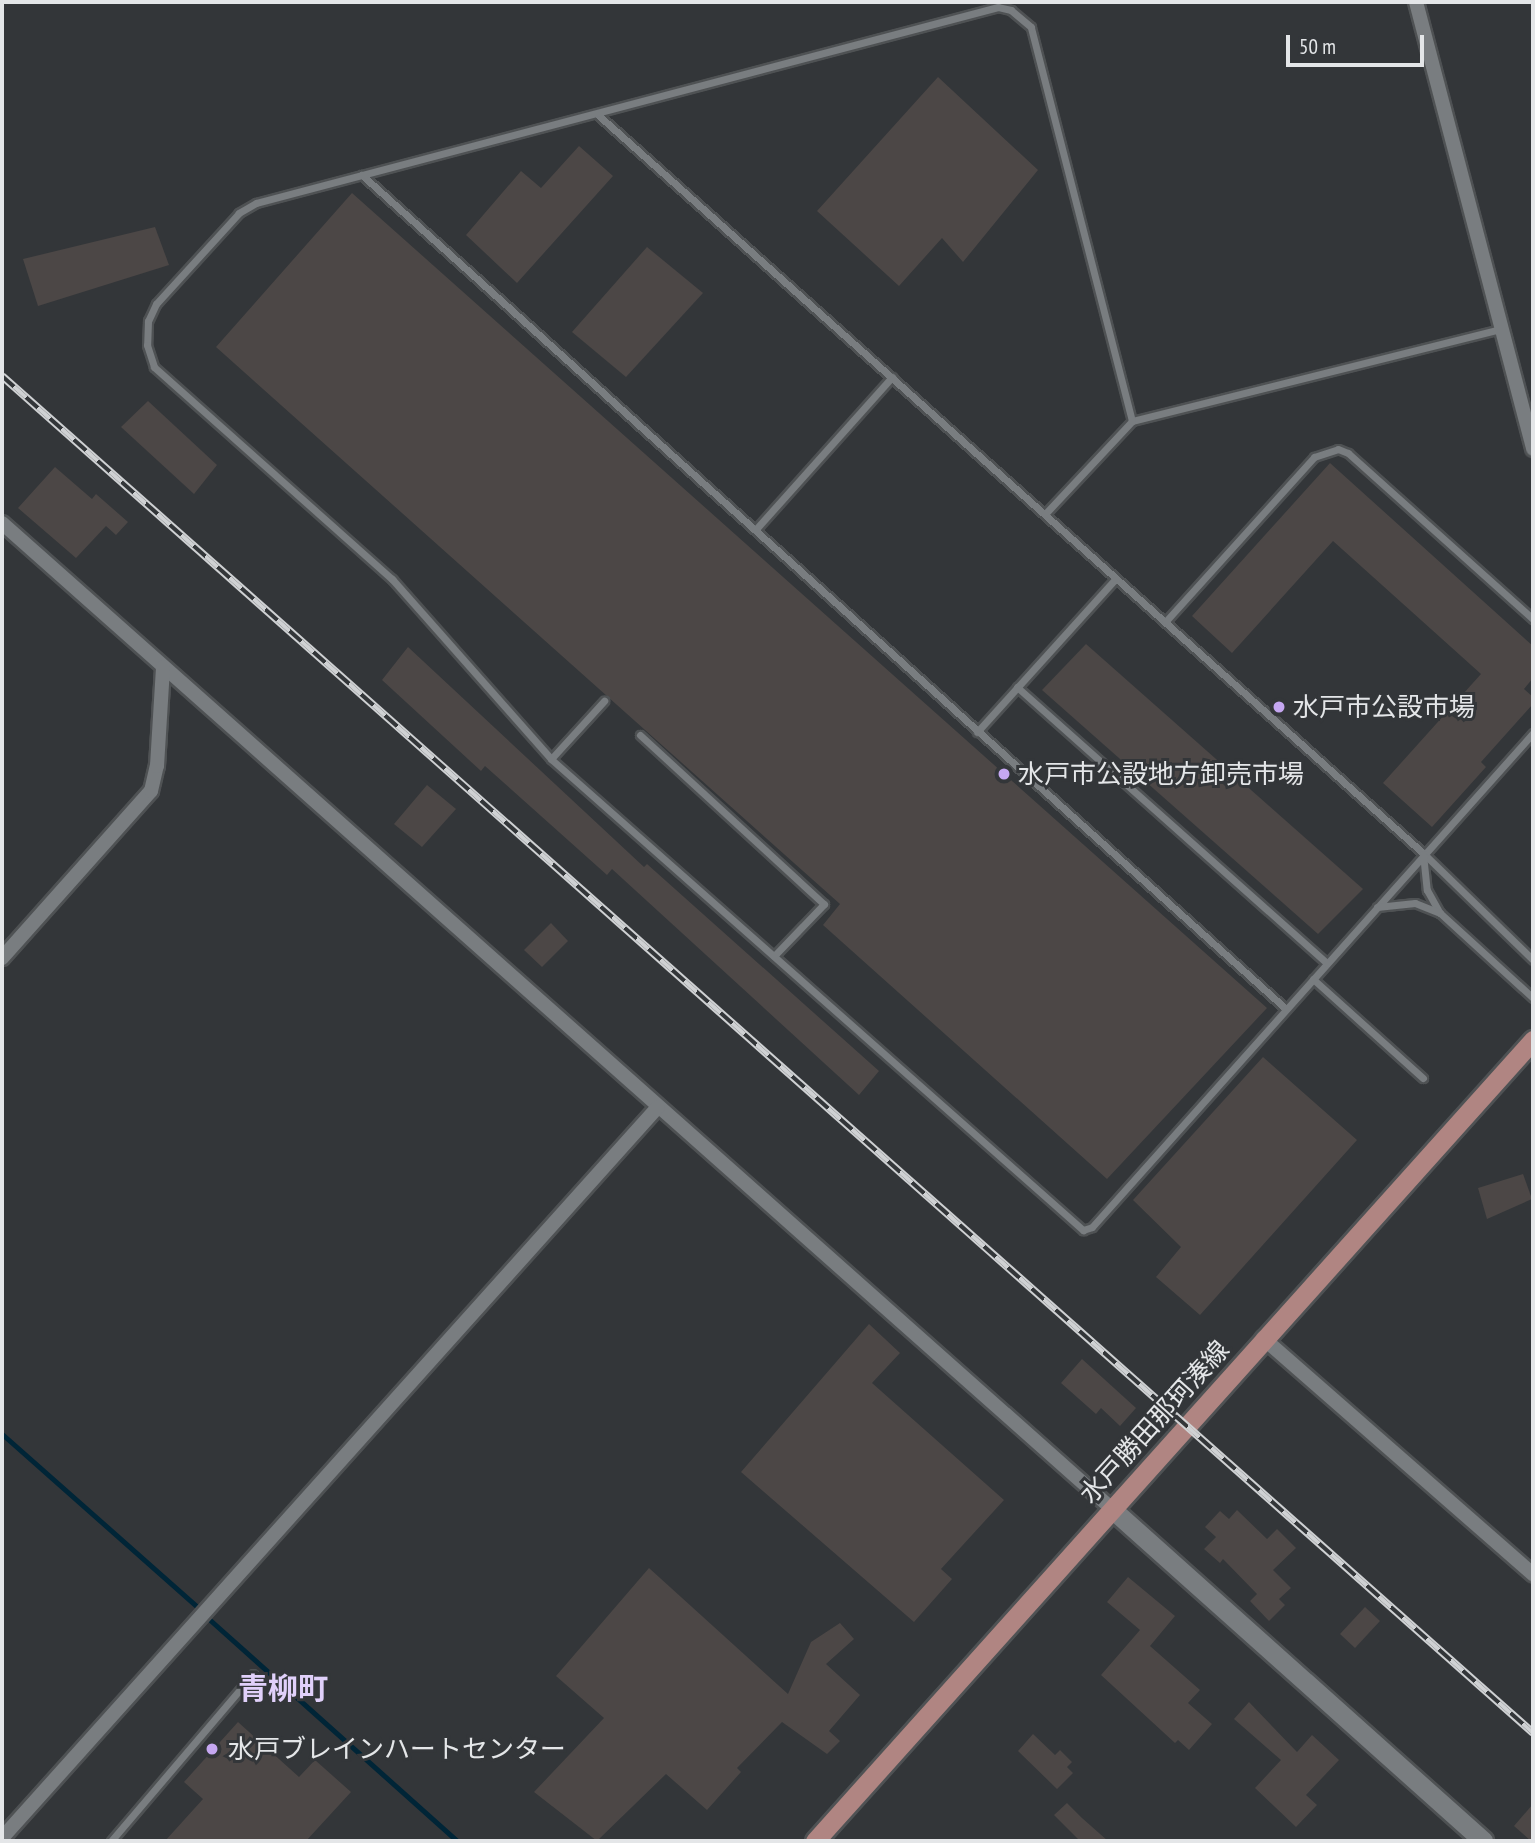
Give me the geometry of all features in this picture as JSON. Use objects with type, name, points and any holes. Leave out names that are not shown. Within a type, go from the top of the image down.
[{"type":"main road","name":"水戸勝田那珂湊線","points":[[816,1841],[1263,1338],[1533,1040]]},
{"type":"street","points":[[1416,2],[1533,449]]},
{"type":"street","points":[[2,523],[1483,1841]]},
{"type":"street","points":[[2,958],[151,791],[157,766],[163,667]]},
{"type":"street","points":[[2,1838],[658,1107]]},
{"type":"street","points":[[1263,1338],[1533,1574]]},
{"type":"lane","points":[[1132,421],[1031,27],[1011,10],[998,7],[257,203],[239,213],[156,304],[148,321],[147,345],[154,367],[392,579],[551,759],[1083,1230],[1092,1227],[1423,853],[1533,733]]},
{"type":"lane","points":[[597,114],[1423,853],[1533,960]]},
{"type":"lane","points":[[362,176],[1286,1009]]},
{"type":"lane","points":[[1045,514],[1132,421],[1501,329]]},
{"type":"lane","points":[[755,530],[892,377]]},
{"type":"lane","points":[[1166,621],[1314,457],[1338,449],[1348,453],[1533,619]]},
{"type":"lane","points":[[977,732],[1116,578]]},
{"type":"lane","points":[[1017,687],[1327,963]]},
{"type":"lane","points":[[551,759],[604,701]]},
{"type":"lane","points":[[640,736],[824,904],[774,956]]},
{"type":"lane","points":[[1423,853],[1427,890],[1440,913],[1533,998]]},
{"type":"lane","points":[[1376,907],[1415,903],[1440,913]]},
{"type":"lane","points":[[1313,979],[1423,1078]]},
{"type":"lane","points":[[111,1841],[253,1674]]},
{"type":"building","points":[[938,77],[1038,170],[963,262],[942,238],[899,286],[817,211]]},
{"type":"building","points":[[579,146],[613,176],[517,283],[466,235],[521,171],[541,188]]},
{"type":"building","points":[[352,193],[1267,1008],[1107,1179],[823,925],[840,904],[216,347]]},
{"type":"building","points":[[155,227],[169,265],[38,306],[23,259]]},
{"type":"building","points":[[647,247],[703,293],[626,377],[572,332]]},
{"type":"building","points":[[148,401],[217,465],[194,494],[121,427]]},
{"type":"building","points":[[1330,463],[1533,646],[1533,678],[1524,689],[1533,697],[1533,704],[1481,762],[1486,767],[1432,827],[1383,783],[1481,674],[1333,541],[1232,653],[1192,616]]},
{"type":"building","points":[[55,467],[92,499],[96,494],[128,522],[116,535],[106,526],[76,558],[18,508]]},
{"type":"building","points":[[1086,644],[1363,889],[1318,934],[1042,690]]},
{"type":"building","points":[[408,647],[644,867],[647,864],[879,1071],[859,1095],[612,869],[607,875],[485,766],[481,771],[382,680]]},
{"type":"building","points":[[427,785],[456,809],[422,847],[394,824]]},
{"type":"building","points":[[551,923],[568,941],[542,967],[524,950]]},
{"type":"building","points":[[1263,1057],[1357,1140],[1200,1315],[1156,1277],[1181,1247],[1133,1200]]},
{"type":"building","points":[[1523,1174],[1532,1199],[1487,1219],[1478,1188]]},
{"type":"building","points":[[869,1324],[900,1353],[872,1383],[1004,1500],[941,1569],[952,1579],[914,1622],[741,1472]]},
{"type":"building","points":[[1082,1359],[1136,1408],[1120,1426],[1101,1408],[1096,1414],[1061,1383]]},
{"type":"building","points":[[1237,1510],[1267,1539],[1277,1529],[1296,1548],[1273,1570],[1291,1588],[1279,1599],[1285,1605],[1269,1621],[1250,1601],[1257,1594],[1223,1559],[1220,1563],[1204,1549],[1216,1537],[1205,1527],[1220,1511],[1229,1519]]},
{"type":"building","points":[[649,1568],[788,1694],[811,1642],[840,1623],[854,1639],[826,1664],[860,1695],[829,1731],[840,1741],[827,1754],[782,1722],[737,1768],[741,1772],[707,1810],[666,1774],[597,1841],[534,1792],[604,1718],[556,1676]]},
{"type":"building","points":[[1128,1577],[1175,1616],[1150,1646],[1200,1690],[1188,1703],[1212,1724],[1189,1750],[1178,1740],[1175,1743],[1101,1675],[1140,1630],[1107,1602]]},
{"type":"building","points":[[1365,1607],[1380,1621],[1355,1648],[1340,1634]]},
{"type":"building","points":[[1249,1702],[1297,1752],[1312,1735],[1339,1760],[1306,1795],[1317,1805],[1296,1827],[1255,1788],[1281,1760],[1234,1719]]},
{"type":"building","points":[[238,1722],[299,1777],[315,1760],[351,1792],[306,1841],[165,1841],[203,1799],[184,1782]]},
{"type":"building","points":[[1033,1734],[1055,1755],[1060,1750],[1072,1762],[1067,1767],[1073,1773],[1057,1789],[1018,1751]]},
{"type":"building","points":[[1067,1803],[1108,1841],[1080,1841],[1054,1815]]},
{"type":"building","points":[[1533,1804],[1533,1841],[1531,1841],[1514,1826]]},
{"type":"waterway","points":[[2,1434],[199,1608]]},
{"type":"waterway","points":[[210,1620],[457,1841]]},
{"type":"railway","points":[[2,376],[1533,1733]]},
{"type":"place","name":"水戸市公設市場","points":[[1279,707]]},
{"type":"place","name":"水戸市公設地方卸売市場","points":[[1004,774]]},
{"type":"place","name":"水戸ブレインハートセンター","points":[[212,1749]]},
{"type":"district","name":"青柳町","points":[[283,1688]]}]
